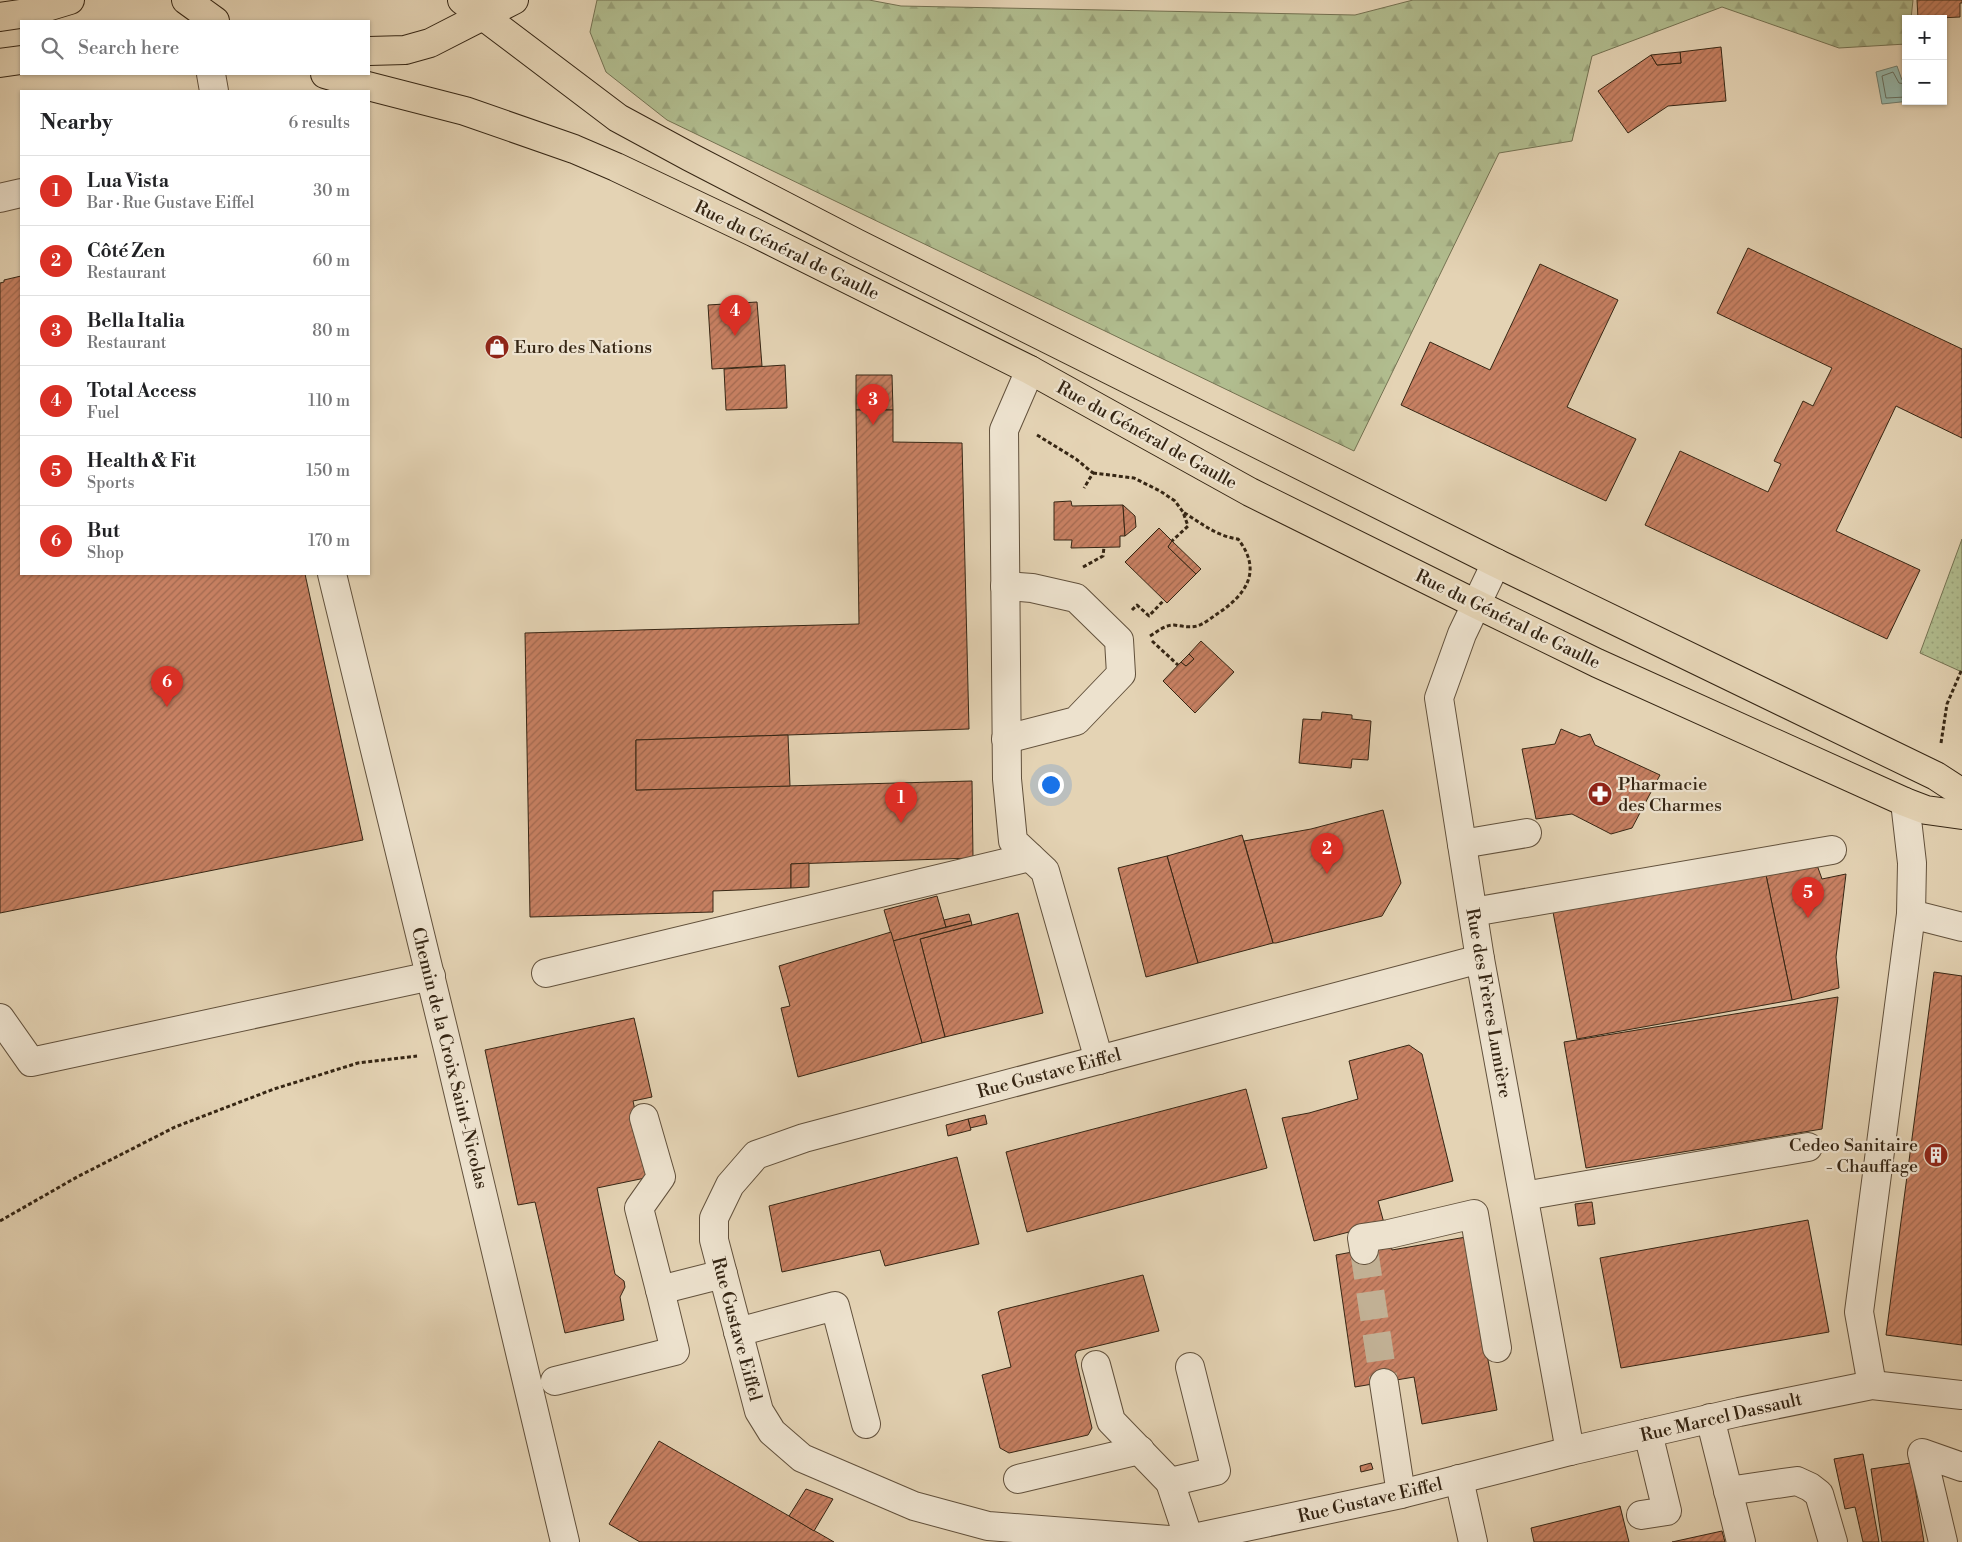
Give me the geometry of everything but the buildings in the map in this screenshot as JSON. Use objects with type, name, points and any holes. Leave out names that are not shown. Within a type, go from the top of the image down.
[{"type":"main road","points":[[0,17],[27,13],[70,0]]},
{"type":"main road","points":[[186,0],[213,20]]},
{"type":"main road","name":"Rue du Général de Gaulle","points":[[462,0],[561,76],[626,122],[865,248],[1496,563],[1936,776],[1962,793]]},
{"type":"main road","points":[[370,51],[405,50],[430,43],[514,0]]},
{"type":"main road","points":[[0,63],[20,60]]},
{"type":"main road","name":"Rue du Général de Gaulle","points":[[328,75],[465,111],[574,149],[745,228],[1030,370],[1250,492],[1596,663],[1905,802],[1926,810],[1962,814]]},
{"type":"street","points":[[211,75],[214,90]]},
{"type":"street","points":[[0,198],[20,193]]},
{"type":"street","points":[[1030,370],[1004,430],[1006,739],[1007,779],[1013,841],[1045,871],[1099,1060]]},
{"type":"street","name":"Rue des Frères Lumière","points":[[1496,563],[1462,634],[1439,698],[1480,959],[1570,1451]]},
{"type":"street","name":"Chemin de la Croix Saint-Nicolas","points":[[332,575],[449,1053],[565,1542]]},
{"type":"street","points":[[1005,586],[1032,588],[1076,598],[1119,640],[1121,674],[1076,721],[1006,739]]},
{"type":"street","points":[[1872,1385],[1859,1312],[1911,914],[1912,863],[1905,802]]},
{"type":"street","points":[[1462,844],[1527,833]]},
{"type":"street","points":[[1473,912],[1832,850]]},
{"type":"street","points":[[546,973],[1030,857]]},
{"type":"street","points":[[1911,914],[1962,927]]},
{"type":"street","name":"Rue Gustave Eiffel","points":[[1480,959],[804,1138],[756,1155],[730,1185],[714,1218],[714,1240],[759,1411],[772,1432],[802,1458],[914,1506],[988,1526],[1170,1540],[1189,1539],[1401,1494],[1570,1451]]},
{"type":"street","points":[[0,1018],[31,1062],[430,976]]},
{"type":"street","points":[[555,1381],[675,1351],[639,1208],[661,1177],[644,1118]]},
{"type":"street","points":[[1524,1196],[1808,1147]]},
{"type":"street","points":[[1364,1250],[1362,1238],[1389,1234],[1474,1214],[1497,1348]]},
{"type":"street","points":[[660,1290],[723,1274]]},
{"type":"street","points":[[738,1332],[835,1306],[866,1424]]},
{"type":"street","points":[[1096,1366],[1111,1421],[1170,1482],[1189,1539]]},
{"type":"street","points":[[1170,1482],[1216,1472],[1190,1367]]},
{"type":"street","points":[[1384,1383],[1401,1494]]},
{"type":"street","name":"Rue Marcel Dassault","points":[[1570,1451],[1710,1418],[1872,1385],[1962,1395]]},
{"type":"street","points":[[1710,1418],[1741,1542]]},
{"type":"street","points":[[1641,1515],[1667,1511],[1648,1433]]},
{"type":"street","points":[[1018,1480],[1140,1450]]},
{"type":"street","points":[[1943,1542],[1922,1453],[1962,1467]]},
{"type":"street","points":[[1459,1480],[1473,1542]]},
{"type":"street","points":[[1728,1491],[1796,1481],[1810,1487],[1820,1494],[1832,1542]]},
{"type":"path","points":[[1009,417],[1076,459],[1093,473],[1134,478],[1175,501],[1183,512],[1188,526],[1172,541]]},
{"type":"path","points":[[1084,488],[1093,473]]},
{"type":"path","points":[[1178,664],[1148,637],[1164,627],[1197,626],[1229,606],[1246,589],[1250,568],[1246,550],[1238,539],[1225,538],[1183,512]]},
{"type":"path","points":[[1936,776],[1947,704],[1962,669]]},
{"type":"path","points":[[0,1221],[77,1177],[175,1127],[274,1088],[358,1063],[449,1053]]},
{"type":"green space","points":[[597,0],[869,0],[901,6],[1355,15],[1413,0],[1913,0],[1911,15],[1902,15],[1902,44],[1839,48],[1722,7],[1592,56],[1572,141],[1499,153],[1354,451],[667,120],[606,72],[590,32]]},
{"type":"green space","points":[[1962,539],[1962,672],[1920,653]]},
{"type":"water","points":[[1897,66],[1902,80],[1902,102],[1882,104],[1876,72]]},
{"type":"tunnel","points":[[1364,1250],[1384,1383]]},
{"type":"place","name":"Total Access","points":[[735,336]]},
{"type":"place","name":"Euro des Nations","points":[[497,347]]},
{"type":"place","name":"Bella Italia","points":[[873,425]]},
{"type":"place","name":"But","points":[[167,707]]},
{"type":"place","name":"Pharmacie des Charmes","points":[[1600,794]]},
{"type":"place","name":"Lua Vista","points":[[901,823]]},
{"type":"place","name":"Côté Zen","points":[[1327,874]]},
{"type":"place","name":"Health & Fit","points":[[1808,918]]},
{"type":"place","name":"Cedeo Sanitaire - Chauffage","points":[[1936,1155]]}]
